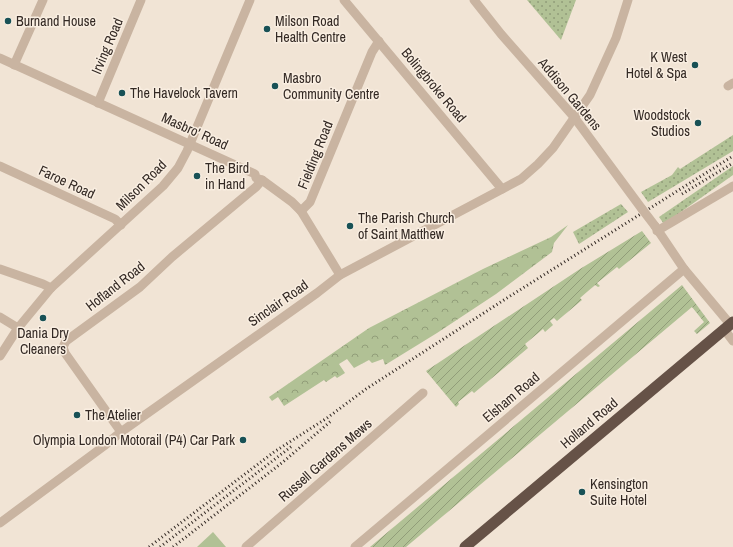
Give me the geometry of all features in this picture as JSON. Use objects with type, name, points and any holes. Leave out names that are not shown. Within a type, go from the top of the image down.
[{"type":"highway","name":"Holland Road","points":[[465,547],[729,325]]},
{"type":"street","points":[[14,64],[43,0]]},
{"type":"street","name":"Irving Road","points":[[98,103],[141,0]]},
{"type":"street","name":"Milson Road","points":[[0,356],[18,328],[51,288],[163,186],[174,174],[190,144],[250,0]]},
{"type":"street","name":"Bolingbroke Road","points":[[344,0],[502,189]]},
{"type":"street","name":"Addison Gardens","points":[[474,0],[501,34],[574,117],[656,228],[684,269],[729,325],[733,341]]},
{"type":"street","name":"Sinclair Road","points":[[0,524],[121,432],[317,293],[340,275],[521,180],[553,148],[590,96],[616,38],[628,0]]},
{"type":"street","name":"Fielding Road","points":[[301,211],[310,202],[372,52],[378,41]]},
{"type":"street","name":"Masbro' Road","points":[[0,58],[255,174],[256,178],[262,180],[292,202],[301,211],[340,275]]},
{"type":"street","name":"Faroe Road","points":[[0,166],[115,219],[121,224]]},
{"type":"street","name":"Hofland Road","points":[[121,432],[65,353],[63,347],[64,344],[140,287],[172,257],[256,187],[262,180]]},
{"type":"street","points":[[656,228],[733,186]]},
{"type":"street","points":[[0,269],[51,288]]},
{"type":"street","name":"Elsham Road","points":[[355,547],[684,269]]},
{"type":"street","points":[[0,317],[18,328]]},
{"type":"street","name":"Russell Gardens Mews","points":[[246,547],[423,393]]},
{"type":"green space","points":[[527,0],[576,0],[561,40]]},
{"type":"green space","points":[[733,135],[733,151],[648,202],[641,192],[672,175],[678,167],[680,169]]},
{"type":"green space","points":[[733,166],[733,175],[664,224],[659,217]]},
{"type":"green space","points":[[621,204],[628,212],[579,244],[573,232]]},
{"type":"green space","points":[[568,225],[554,243],[552,252],[496,294],[385,365],[383,359],[372,363],[369,360],[354,368],[347,359],[339,364],[345,373],[337,378],[335,376],[326,382],[324,380],[284,406],[278,397],[272,401],[269,397],[369,328],[483,269],[551,237]]},
{"type":"green space","points":[[642,231],[651,243],[619,269],[617,267],[597,283],[600,286],[598,287],[595,285],[580,298],[582,300],[557,321],[554,318],[550,321],[553,325],[545,332],[543,329],[525,344],[528,348],[474,393],[472,391],[458,402],[459,404],[456,407],[426,371],[580,269]]},
{"type":"green space","points":[[682,285],[710,323],[697,334],[694,331],[704,322],[692,307],[406,547],[370,547]]},
{"type":"green space","points":[[213,532],[226,547],[197,547]]},
{"type":"railway","points":[[149,547],[274,452],[327,418],[366,389],[507,298],[733,156]]},
{"type":"railway","points":[[682,194],[733,163]]},
{"type":"railway","points":[[173,547],[283,462],[331,421]]},
{"type":"railway","points":[[160,547],[292,446]]},
{"type":"place","name":"Burnand House","points":[[8,21]]},
{"type":"place","name":"Milson Road Health Centre","points":[[267,29]]},
{"type":"place","name":"K West Hotel & Spa","points":[[695,65]]},
{"type":"place","name":"Masbro Community Centre","points":[[275,86]]},
{"type":"place","name":"The Havelock Tavern","points":[[122,93]]},
{"type":"place","name":"Woodstock Studios","points":[[698,123]]},
{"type":"place","name":"The Bird in Hand","points":[[197,176]]},
{"type":"place","name":"The Parish Church of Saint Matthew","points":[[350,226]]},
{"type":"place","name":"Dania Dry Cleaners","points":[[43,318]]},
{"type":"place","name":"The Atelier","points":[[77,415]]},
{"type":"place","name":"Olympia London Motorail (P4) Car Park","points":[[243,440]]},
{"type":"place","name":"Kensington Suite Hotel","points":[[582,492]]}]
